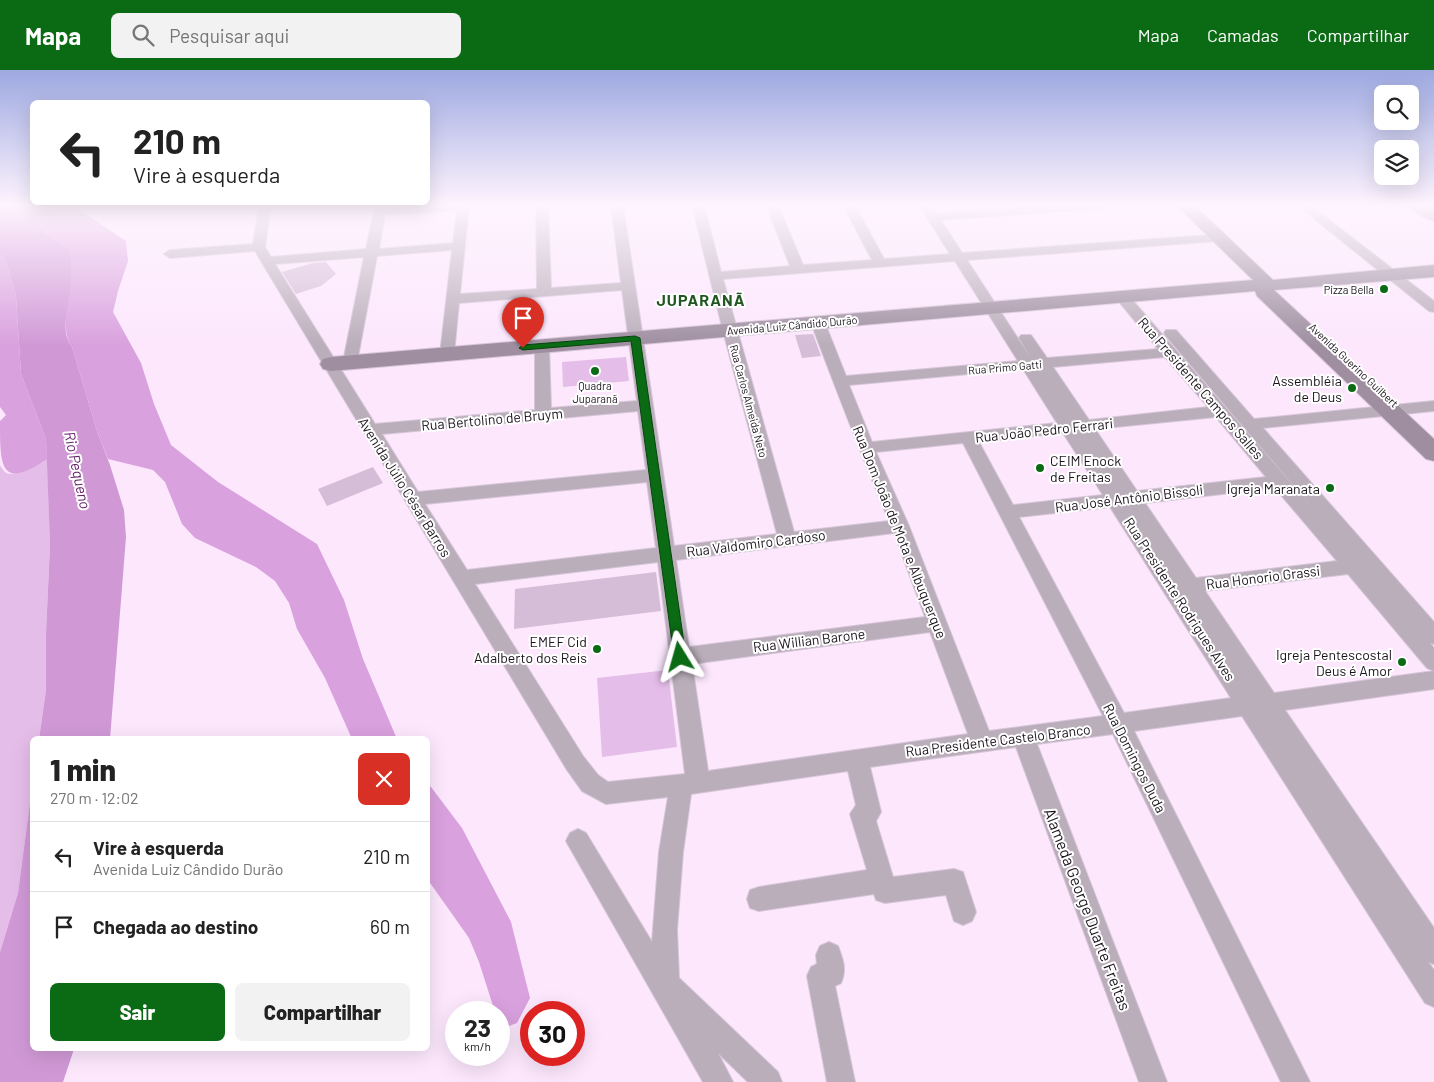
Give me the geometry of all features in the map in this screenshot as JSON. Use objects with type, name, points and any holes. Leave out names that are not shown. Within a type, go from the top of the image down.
[{"type":"street","points":[[170,254],[381,252]]},
{"type":"street","points":[[447,354],[458,252]]},
{"type":"street","points":[[543,252],[544,292]]},
{"type":"street","points":[[623,252],[680,657],[689,784],[671,852],[664,930],[665,985],[768,1082]]},
{"type":"street","name":"Rua Carlos Almeida Neto","points":[[711,252],[730,331],[787,539]]},
{"type":"street","points":[[791,252],[798,270]]},
{"type":"street","points":[[874,252],[880,264]]},
{"type":"street","name":"Rua Presidente Rodrigues Alves","points":[[963,252],[1124,499],[1172,588],[1434,994]]},
{"type":"street","points":[[717,276],[1028,252]]},
{"type":"street","name":"Avenida Guerino Guilbert","points":[[1229,252],[1395,410],[1434,454]]},
{"type":"street","points":[[1363,252],[1434,308]]},
{"type":"street","points":[[341,363],[371,253]]},
{"type":"street","name":"Avenida Júlio César Barros","points":[[263,254],[341,363],[369,430],[575,763]]},
{"type":"street","name":"Avenida Luiz Cândido Durão","points":[[341,363],[1434,271]]},
{"type":"street","points":[[453,299],[628,286]]},
{"type":"street","name":"Rua Presidente Campos Salles","points":[[1131,297],[1170,352],[1434,662]]},
{"type":"street","name":"Rua Presidente Campos Salles","points":[[1131,297],[1251,424],[1434,636]]},
{"type":"street","name":"Rua Dom João de Mota e Albuquerque","points":[[818,323],[866,448],[900,526],[982,741]]},
{"type":"street","points":[[542,346],[543,414]]},
{"type":"street","name":"Rua Primo Gatti","points":[[840,381],[1170,352]]},
{"type":"street","name":"Rua Bertolino de Bruym","points":[[369,430],[645,405]]},
{"type":"street","points":[[1251,424],[1434,406]]},
{"type":"street","name":"Avenida Guerino Guilbert","points":[[1395,410],[1434,440]]},
{"type":"street","name":"Rua João Pedro Ferrari","points":[[866,448],[1221,411]]},
{"type":"street","name":"Rua Domingos Duda","points":[[968,437],[1119,724],[1296,1082]]},
{"type":"street","points":[[412,499],[655,475]]},
{"type":"street","name":"Rua José Antônio Bissoli","points":[[1008,512],[1280,481]]},
{"type":"street","name":"Rua Presidente Rodrigues Alves","points":[[1124,499],[1191,586],[1434,951]]},
{"type":"street","name":"Rua Valdomiro Cardoso","points":[[462,578],[900,526]]},
{"type":"street","name":"Rua Honorio Grassi","points":[[1172,588],[1353,566]]},
{"type":"street","name":"Rua Willian Barone","points":[[680,657],[937,623]]},
{"type":"street","name":"Rua Presidente Castelo Branco","points":[[575,763],[590,783],[606,793],[689,784],[982,741],[1434,680]]},
{"type":"street","name":"Alameda George Duarte Freitas","points":[[1023,736],[1153,1082]]},
{"type":"street","points":[[857,759],[869,812],[862,814],[885,892],[954,881],[963,912]]},
{"type":"street","points":[[578,841],[665,985],[719,1082]]},
{"type":"street","points":[[759,898],[882,880]]},
{"type":"street","points":[[829,955],[832,974],[820,976],[841,1082]]},
{"type":"shaded area","points":[[72,252],[127,252],[128,261],[113,312],[141,363],[154,404],[171,445],[218,482],[317,544],[344,600],[363,659],[396,736],[351,736],[325,678],[297,629],[289,603],[275,581],[256,567],[195,538],[182,524],[165,482],[153,470],[108,459],[97,431],[68,339],[65,315]]},
{"type":"shaded area","points":[[0,255],[5,259],[16,296],[21,374],[46,439],[47,459],[20,473],[11,473],[6,469],[2,461],[0,421],[6,415],[0,407]]},
{"type":"shaded area","name":"Quadra Juparanã","points":[[626,357],[629,381],[563,387],[562,362]]},
{"type":"shaded area","points":[[47,459],[50,544],[46,633],[46,690],[39,736],[30,736],[30,802],[18,893],[0,952],[0,465],[5,472],[14,474]]},
{"type":"shaded area","points":[[668,670],[677,747],[602,757],[597,678]]},
{"type":"shaded area","points":[[430,786],[462,828],[511,922],[530,998],[528,1001],[520,1001],[520,1017],[517,1023],[510,1026],[510,1001],[491,1001],[469,938],[430,883]]},
{"type":"water","name":"Rio Pequeno","points":[[0,252],[72,252],[71,287],[66,334],[72,347],[97,431],[124,510],[126,537],[110,736],[39,736],[46,690],[46,633],[50,545],[46,439],[21,374],[16,296],[5,259],[0,255]]},
{"type":"water","points":[[30,802],[30,1051],[73,1051],[63,1082],[0,1082],[0,952],[18,893]]},
{"type":"building","points":[[326,262],[336,274],[321,286],[296,294],[282,272],[313,263]]},
{"type":"building","points":[[813,334],[821,356],[802,358],[795,335]]},
{"type":"building","points":[[373,467],[383,483],[327,506],[318,489]]},
{"type":"building","points":[[656,572],[661,611],[514,629],[515,589]]},
{"type":"place","name":"Pizza Bella","points":[[1384,289]]},
{"type":"place","name":"Quadra Juparanã","points":[[595,371]]},
{"type":"place","name":"Assembléia de Deus","points":[[1352,388]]},
{"type":"place","name":"CEIM Enock de Freitas","points":[[1040,468]]},
{"type":"place","name":"Igreja Maranata","points":[[1330,488]]},
{"type":"place","name":"EMEF Cid Adalberto dos Reis","points":[[597,649]]},
{"type":"place","name":"Igreja Pentescostal Deus é Amor","points":[[1402,662]]},
{"type":"district","name":"JUPARANÃ","points":[[701,299]]},
{"type":"route","points":[[523,348],[635,338],[680,657]]}]
